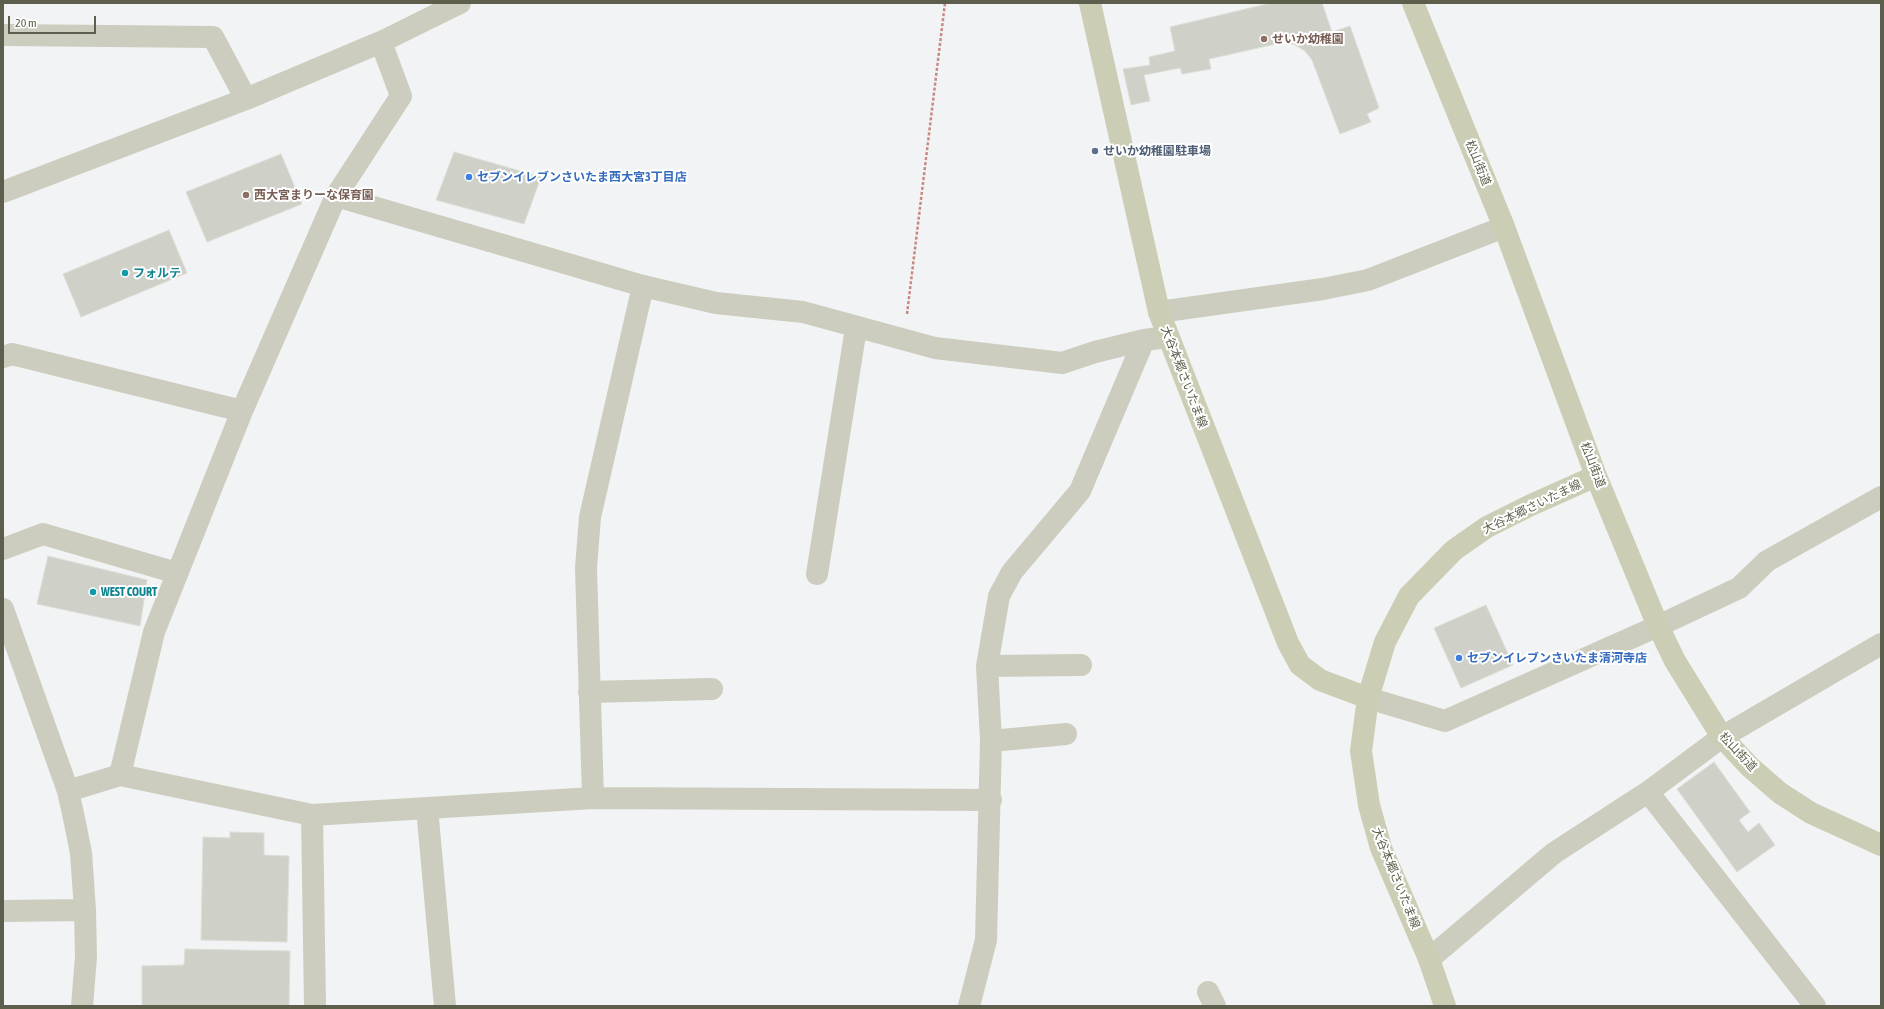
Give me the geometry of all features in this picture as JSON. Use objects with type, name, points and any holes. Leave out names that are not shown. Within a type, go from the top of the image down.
[{"type":"main road","name":"大谷本郷さいたま線","points":[[1090,3],[1159,312],[1288,643],[1300,665],[1320,680],[1368,698]]},
{"type":"main road","name":"松山街道","points":[[1413,3],[1504,227],[1596,476],[1658,626],[1675,661],[1722,737],[1750,767],[1780,793],[1812,813],[1881,846]]},
{"type":"main road","name":"大谷本郷さいたま線","points":[[1446,1006],[1429,959],[1381,848],[1369,805],[1362,751],[1368,698],[1385,642],[1409,596],[1454,550],[1488,527],[1531,505],[1596,476]]},
{"type":"street","points":[[3,192],[246,99],[381,42],[460,3]]},
{"type":"street","points":[[3,35],[213,37],[246,99]]},
{"type":"street","points":[[120,776],[154,632],[242,411],[336,196],[401,96],[381,42]]},
{"type":"street","points":[[336,196],[643,286],[716,303],[802,312],[856,328],[935,348],[1062,364],[1095,352],[1144,340],[1168,336]]},
{"type":"street","points":[[1159,312],[1323,289],[1368,280],[1504,227]]},
{"type":"street","points":[[593,798],[586,568],[590,517],[643,286]]},
{"type":"street","points":[[817,574],[856,328]]},
{"type":"street","points":[[969,1006],[986,940],[991,800],[991,741],[987,666],[999,596],[1012,572],[1080,491],[1144,340]]},
{"type":"street","points":[[3,357],[12,354],[242,411]]},
{"type":"street","points":[[1368,698],[1445,721],[1658,626],[1739,588],[1766,561],[1881,497]]},
{"type":"street","points":[[3,549],[43,534],[177,573]]},
{"type":"street","points":[[3,609],[68,791],[81,853],[85,910],[86,957],[82,1006]]},
{"type":"street","points":[[1429,959],[1554,853],[1648,792],[1722,737],[1881,644]]},
{"type":"street","points":[[987,666],[1081,665]]},
{"type":"street","points":[[589,692],[712,689]]},
{"type":"street","points":[[991,741],[1066,734]]},
{"type":"street","points":[[68,791],[120,776],[312,814],[593,798],[991,800]]},
{"type":"street","points":[[1648,792],[1814,1006]]},
{"type":"street","points":[[427,808],[445,1006]]},
{"type":"street","points":[[312,814],[315,1006]]},
{"type":"street","points":[[3,911],[85,910]]},
{"type":"path","points":[[904,340],[945,3]]},
{"type":"building","points":[[1271,3],[1322,3],[1332,32],[1350,26],[1379,108],[1367,114],[1371,122],[1340,134],[1312,60],[1305,51],[1295,45],[1285,42],[1209,59],[1211,69],[1182,74],[1180,68],[1144,75],[1150,101],[1131,105],[1123,69],[1150,65],[1149,57],[1175,51],[1170,27]]},
{"type":"building","points":[[454,152],[541,177],[524,224],[436,200]]},
{"type":"building","points":[[281,154],[302,204],[207,242],[186,192]]},
{"type":"building","name":"フォルテ","points":[[169,230],[187,273],[81,317],[63,274]]},
{"type":"building","name":"WEST COURT","points":[[48,556],[147,580],[140,626],[37,604]]},
{"type":"building","points":[[1486,605],[1513,665],[1461,688],[1434,628]]},
{"type":"building","points":[[1714,762],[1750,812],[1739,820],[1748,832],[1759,823],[1775,845],[1737,872],[1677,789]]},
{"type":"building","points":[[230,832],[264,833],[264,855],[289,856],[287,942],[201,940],[203,837],[230,838]]},
{"type":"building","points":[[185,949],[290,951],[289,1006],[142,1006],[142,966],[184,965]]},
{"type":"place","name":"せいか幼稚園","points":[[1264,39]]},
{"type":"place","name":"せいか幼稚園駐車場","points":[[1095,151]]},
{"type":"place","name":"セブンイレブンさいたま西大宮3丁目店","points":[[469,177]]},
{"type":"place","name":"西大宮まりーな保育園","points":[[246,195]]},
{"type":"place","name":"フォルテ","points":[[125,273]]},
{"type":"place","name":"WEST COURT","points":[[93,592]]},
{"type":"place","name":"セブンイレブンさいたま清河寺店","points":[[1459,658]]}]
